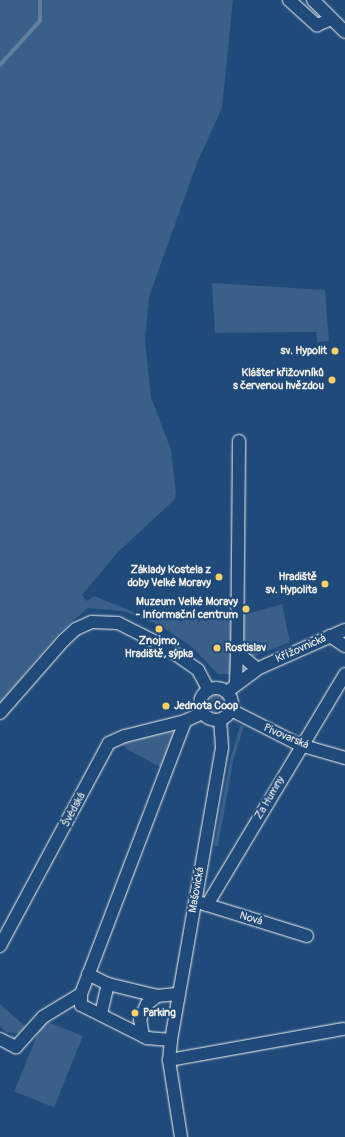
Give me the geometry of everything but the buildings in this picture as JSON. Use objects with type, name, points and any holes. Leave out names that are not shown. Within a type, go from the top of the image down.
[{"type":"street","points":[[289,0],[317,25],[332,19]]},
{"type":"street","points":[[313,0],[345,32]]},
{"type":"street","points":[[236,682],[239,441]]},
{"type":"street","points":[[0,713],[64,640],[76,629],[92,622],[118,623],[157,642],[198,670],[208,690]]},
{"type":"street","name":"Křížovnická","points":[[227,692],[236,682],[257,669],[345,630]]},
{"type":"street","points":[[330,636],[345,646]]},
{"type":"street","points":[[237,652],[257,669]]},
{"type":"street","name":"Za Humny","points":[[207,905],[300,745],[340,693],[345,674]]},
{"type":"street","points":[[219,688],[227,692],[231,710],[220,720],[210,719],[202,713],[200,701],[208,690],[219,688]]},
{"type":"street","name":"Pivovarská","points":[[231,710],[300,745],[345,758]]},
{"type":"street","name":"Švédská","points":[[0,946],[110,743],[125,736],[185,721],[202,713]]},
{"type":"street","name":"Mašovická","points":[[181,1137],[169,1060],[177,994],[195,902],[222,747],[220,720]]},
{"type":"street","points":[[171,1040],[143,1036],[81,1005],[81,994],[185,721]]},
{"type":"street","name":"Nová","points":[[195,902],[307,936]]},
{"type":"street","points":[[88,974],[108,984],[157,996],[177,994]]},
{"type":"street","points":[[101,1014],[108,984]]},
{"type":"street","points":[[0,1039],[16,1047],[43,1017],[81,994]]},
{"type":"street","points":[[143,1036],[140,1019],[147,1004],[157,996]]},
{"type":"street","points":[[169,1060],[343,1029]]},
{"type":"shaded area","points":[[0,0],[233,0],[222,108],[197,163],[149,297],[145,340],[151,397],[171,450],[176,493],[174,500],[118,552],[82,595],[87,601],[94,596],[149,618],[230,612],[232,674],[218,674],[192,647],[161,626],[123,611],[88,608],[59,633],[0,703]]},
{"type":"shaded area","points":[[212,283],[325,290],[329,341],[317,342],[316,332],[215,333]]},
{"type":"shaded area","points":[[282,604],[290,642],[250,658],[242,646],[243,615]]},
{"type":"shaded area","points":[[213,695],[219,695],[224,700],[222,709],[219,711],[213,711],[208,706],[208,700]]},
{"type":"shaded area","points":[[240,726],[244,726],[233,761],[218,846],[214,846],[230,760]]},
{"type":"shaded area","points":[[169,730],[176,736],[165,770],[127,749],[121,743]]},
{"type":"shaded area","points":[[0,1004],[26,1027],[19,1033],[6,1032],[0,1026]]},
{"type":"shaded area","points":[[43,1020],[83,1036],[54,1108],[14,1091]]},
{"type":"waterway","points":[[0,65],[40,21],[40,0]]},
{"type":"place","name":"sv. Hypolit","points":[[335,351]]},
{"type":"place","name":"Klášter křižovníků s červenou hvězdou","points":[[332,380]]},
{"type":"place","name":"Základy Kostela z doby Velké Moravy","points":[[219,577]]},
{"type":"place","name":"Hradiště sv. Hypolita","points":[[325,584]]},
{"type":"place","name":"Muzeum Velké Moravy - Informační centrum","points":[[246,609]]},
{"type":"place","name":"Znojmo, Hradiště, sýpka","points":[[159,629]]},
{"type":"place","name":"Rostislav","points":[[217,648]]},
{"type":"place","name":"Jednota Coop","points":[[166,706]]},
{"type":"place","name":"Parking","points":[[135,1013]]}]
